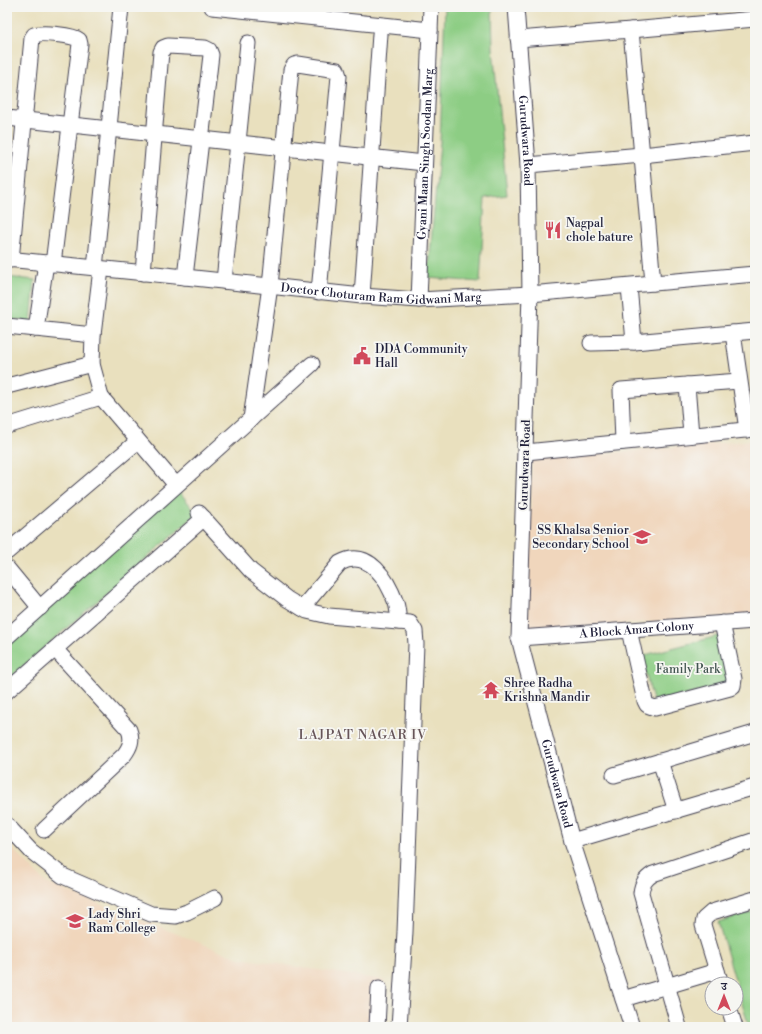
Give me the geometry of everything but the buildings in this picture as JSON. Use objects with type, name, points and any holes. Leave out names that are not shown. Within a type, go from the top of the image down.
[{"type":"street","points":[[121,7],[109,129],[92,364],[101,397],[176,485]]},
{"type":"street","points":[[212,7],[430,30]]},
{"type":"street","name":"Gyani Maan Singh Soodan Marg","points":[[419,300],[431,7]]},
{"type":"street","name":"Gurudwara Road","points":[[516,7],[528,165],[530,294],[519,638],[572,842],[632,1027]]},
{"type":"street","points":[[518,39],[755,18]]},
{"type":"street","points":[[631,30],[653,283]]},
{"type":"street","points":[[9,259],[32,38],[34,35],[41,34],[73,37],[79,40],[80,44],[70,125],[49,263],[36,329]]},
{"type":"street","points":[[362,296],[380,34]]},
{"type":"street","points":[[224,281],[248,43]]},
{"type":"street","points":[[143,273],[161,52],[168,46],[205,48],[209,50],[211,54],[185,277]]},
{"type":"street","points":[[250,419],[270,286],[291,70],[294,65],[298,64],[333,69],[339,72],[319,292]]},
{"type":"street","points":[[7,118],[424,163]]},
{"type":"street","points":[[528,165],[755,143]]},
{"type":"street","name":"Doctor Choturam Ram Gidwani Marg","points":[[9,259],[319,292],[419,300],[530,294],[755,274]]},
{"type":"street","points":[[629,286],[634,342]]},
{"type":"street","points":[[7,326],[93,335]]},
{"type":"street","points":[[591,343],[634,342],[755,331]]},
{"type":"street","points":[[526,452],[751,429],[739,381],[733,333]]},
{"type":"street","points":[[7,386],[92,364]]},
{"type":"street","points":[[7,637],[312,364]]},
{"type":"street","points":[[623,442],[621,390],[739,381]]},
{"type":"street","points":[[687,385],[691,435]]},
{"type":"street","points":[[7,426],[101,397]]},
{"type":"street","points":[[7,552],[138,441]]},
{"type":"street","points":[[7,691],[56,649],[201,515],[251,571],[287,599],[307,611],[329,616],[410,623],[415,632],[416,644],[405,932],[399,1027]]},
{"type":"street","points":[[302,608],[340,563],[345,560],[358,560],[372,564],[382,575],[396,604],[399,622]]},
{"type":"street","points":[[7,568],[40,608]]},
{"type":"street","name":"A Block Amar Colony","points":[[519,638],[755,621]]},
{"type":"street","points":[[629,630],[645,701],[647,705],[655,708],[733,686],[734,679],[722,623]]},
{"type":"street","points":[[44,830],[124,755],[129,748],[132,736],[129,730],[56,649]]},
{"type":"street","points":[[614,775],[755,733]]},
{"type":"street","points":[[660,761],[676,811]]},
{"type":"street","points":[[572,842],[755,787]]},
{"type":"street","points":[[7,825],[31,851],[63,876],[151,914],[176,916],[215,898]]},
{"type":"street","points":[[679,1027],[666,986],[641,893],[641,886],[646,879],[653,874],[755,840]]},
{"type":"street","points":[[719,976],[703,925],[704,919],[712,912],[755,899]]},
{"type":"street","points":[[623,999],[666,986],[704,980]]},
{"type":"street","points":[[377,1027],[379,988]]},
{"type":"street","points":[[732,1016],[735,1027]]},
{"type":"shaded area","name":"SS Khalsa Senior Secondary School","points":[[755,440],[755,614],[527,631],[532,460]]},
{"type":"shaded area","name":"Lady Shri Ram College","points":[[7,843],[46,883],[239,958],[384,980],[382,1027],[7,1027]]},
{"type":"green space","points":[[445,7],[492,7],[493,48],[507,195],[485,198],[480,282],[428,278],[440,142]]},
{"type":"green space","points":[[7,277],[35,280],[31,322],[7,319]]},
{"type":"green space","points":[[175,486],[197,514],[7,680],[7,639]]},
{"type":"green space","name":"Family Park","points":[[722,635],[734,682],[654,704],[641,656]]},
{"type":"green space","points":[[755,911],[755,1027],[749,1027],[744,1010],[744,976],[734,976],[718,922]]},
{"type":"place","name":"Nagpal chole bature","points":[[553,230]]},
{"type":"place","name":"DDA Community Hall","points":[[362,356]]},
{"type":"place","name":"SS Khalsa Senior Secondary School","points":[[642,537]]},
{"type":"place","name":"Shree Radha Krishna Mandir","points":[[491,690]]},
{"type":"place","name":"Lady Shri Ram College","points":[[75,921]]},
{"type":"district","name":"LAJPAT NAGAR IV","points":[[363,735]]}]
